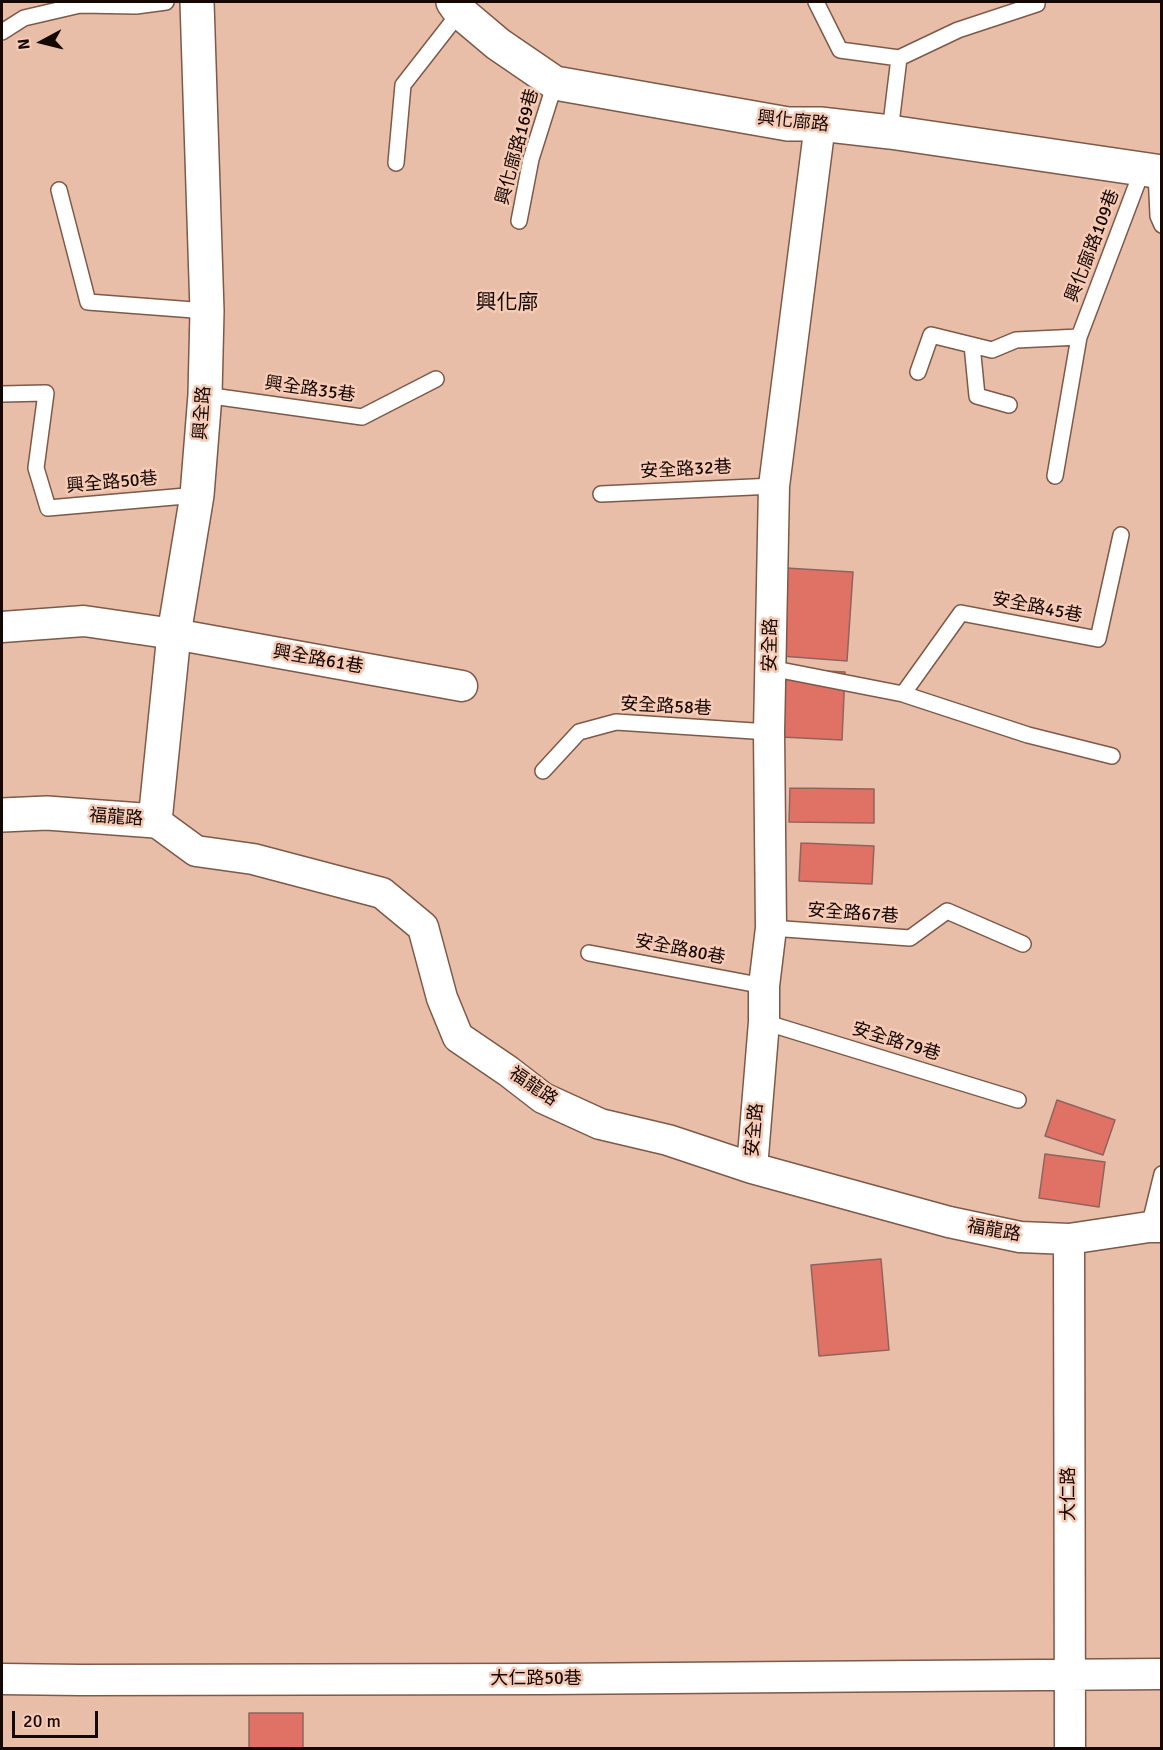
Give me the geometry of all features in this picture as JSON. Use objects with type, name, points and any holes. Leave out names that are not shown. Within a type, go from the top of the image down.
[{"type":"street","name":"興全路","points":[[155,821],[174,634],[197,495],[206,395],[207,311],[197,2]]},
{"type":"street","name":"興化廍路","points":[[457,7],[498,44],[555,83],[789,124],[820,124],[890,132],[1154,171]]},
{"type":"street","name":"安全路","points":[[752,1168],[764,1022],[764,986],[771,928],[769,732],[774,486],[820,124]]},
{"type":"street","name":"興全路61巷","points":[[2,627],[84,621],[174,634],[462,686]]},
{"type":"street","name":"福龍路","points":[[2,815],[47,813],[155,821],[196,851],[253,859],[382,893],[423,927],[442,998],[458,1037],[543,1098],[600,1124],[668,1140],[752,1168],[949,1222],[1020,1237],[1069,1239],[1155,1227]]},
{"type":"street","name":"大仁路","points":[[1069,1239],[1070,1749]]},
{"type":"street","name":"大仁路50巷","points":[[2,1679],[535,1679],[1161,1674]]},
{"type":"lane","points":[[2,32],[24,18],[80,3],[136,6],[166,2]]},
{"type":"lane","points":[[816,2],[840,50],[899,58],[958,30],[1037,4],[1037,2]]},
{"type":"lane","points":[[396,163],[403,85],[457,7]]},
{"type":"lane","points":[[890,132],[899,58]]},
{"type":"lane","name":"興化廍路169巷","points":[[519,221],[531,159],[555,83]]},
{"type":"lane","points":[[1154,171],[1158,216],[1161,225]]},
{"type":"lane","name":"興化廍路109巷","points":[[1055,476],[1079,337],[1154,171]]},
{"type":"lane","points":[[59,190],[88,302],[207,311]]},
{"type":"lane","points":[[918,372],[931,335],[992,350],[1016,339],[1079,337]]},
{"type":"lane","points":[[972,345],[977,396],[1009,405]]},
{"type":"lane","name":"興全路35巷","points":[[206,395],[362,417],[436,379]]},
{"type":"lane","name":"興全路50巷","points":[[2,394],[46,393],[36,468],[48,508],[197,495]]},
{"type":"lane","name":"安全路32巷","points":[[601,494],[774,486]]},
{"type":"lane","name":"安全路45巷","points":[[903,694],[961,613],[1098,639],[1121,535]]},
{"type":"lane","points":[[770,668],[903,694],[1028,735],[1112,756]]},
{"type":"lane","name":"安全路58巷","points":[[543,771],[579,732],[616,722],[769,732]]},
{"type":"lane","name":"安全路67巷","points":[[771,928],[910,938],[947,911],[1023,944]]},
{"type":"lane","name":"安全路80巷","points":[[589,953],[764,986]]},
{"type":"lane","name":"安全路79巷","points":[[764,1022],[1018,1100]]},
{"type":"lane","points":[[1155,1227],[1161,1174]]},
{"type":"building","points":[[786,568],[853,572],[847,661],[781,656]]},
{"type":"building","points":[[785,669],[845,672],[842,740],[781,737]]},
{"type":"building","points":[[790,788],[874,789],[874,823],[789,822]]},
{"type":"building","points":[[801,843],[874,846],[872,884],[799,881]]},
{"type":"building","points":[[1057,1100],[1115,1120],[1103,1155],[1045,1136]]},
{"type":"building","points":[[1045,1154],[1105,1162],[1099,1207],[1039,1198]]},
{"type":"building","points":[[881,1259],[889,1350],[819,1356],[811,1265]]},
{"type":"building","points":[[249,1713],[303,1713],[303,1748],[249,1748]]},
{"type":"district","name":"興化廍","points":[[507,303]]}]
